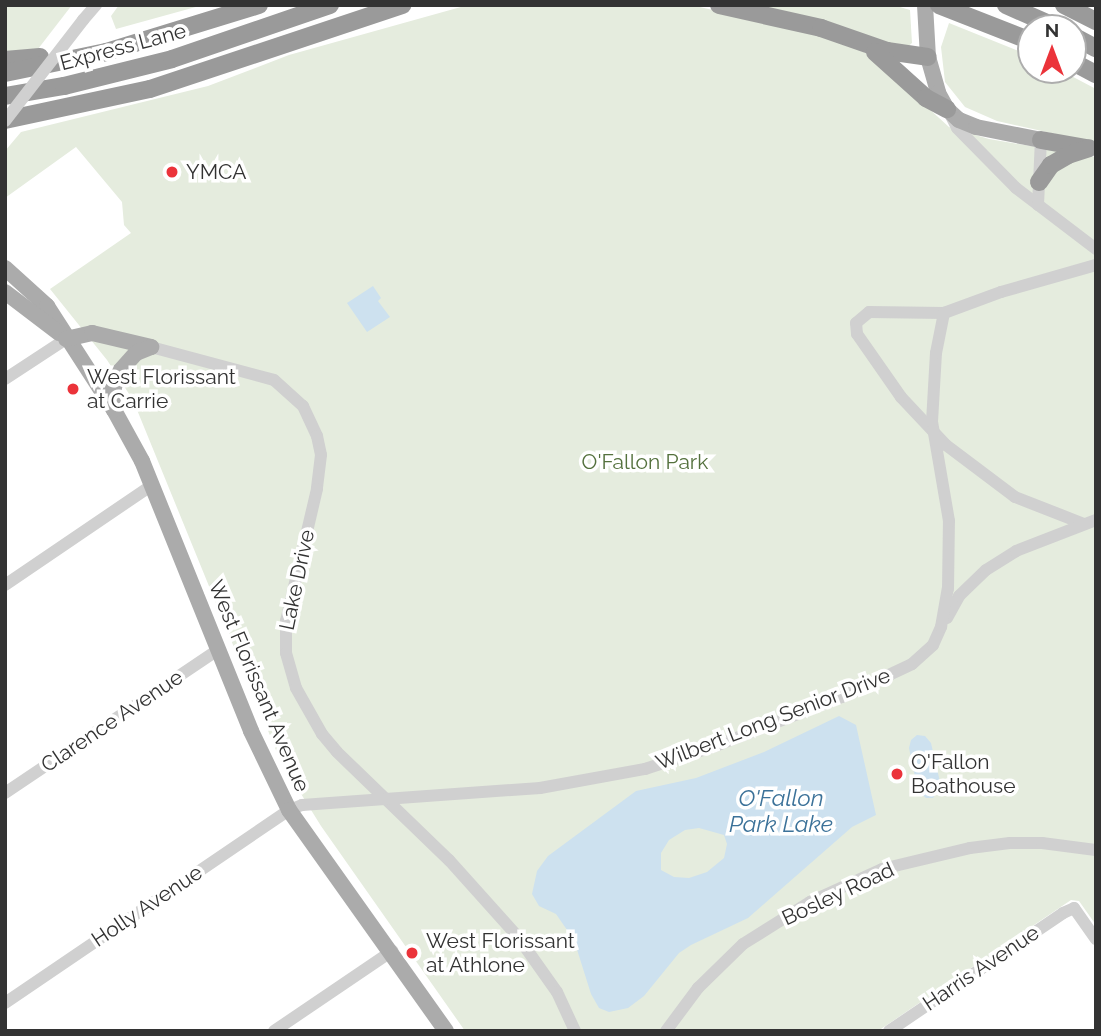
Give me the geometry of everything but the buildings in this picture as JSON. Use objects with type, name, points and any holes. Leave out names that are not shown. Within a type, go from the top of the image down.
[{"type":"highway","points":[[5,73],[106,52],[259,5]]},
{"type":"highway","name":"Express Lane","points":[[5,96],[64,86],[172,59],[330,5]]},
{"type":"highway","points":[[5,121],[150,89],[402,5]]},
{"type":"highway","points":[[719,5],[812,26],[863,44],[911,56],[927,50]]},
{"type":"highway","points":[[939,5],[1017,36]]},
{"type":"highway","points":[[1006,5],[1026,14]]},
{"type":"highway","points":[[1063,5],[1096,21]]},
{"type":"highway","points":[[863,44],[885,58],[926,97],[947,109]]},
{"type":"highway","points":[[5,60],[106,52]]},
{"type":"highway","points":[[1041,140],[1092,149]]},
{"type":"highway","points":[[1039,182],[1051,165],[1068,155],[1092,149]]},
{"type":"main road","points":[[925,5],[927,50],[938,93],[947,109],[959,120],[976,127],[1041,140]]},
{"type":"main road","name":"West Florissant Avenue","points":[[5,268],[47,306],[114,410],[152,485],[267,768],[289,810],[392,951],[446,1031]]},
{"type":"main road","name":"West Florissant Avenue","points":[[5,292],[66,339]]},
{"type":"main road","points":[[5,301],[34,313]]},
{"type":"main road","points":[[66,339],[92,333],[150,347]]},
{"type":"main road","points":[[114,410],[118,372],[136,353],[150,347]]},
{"type":"street","points":[[5,121],[96,5]]},
{"type":"street","points":[[947,109],[957,128],[1016,188],[1096,250]]},
{"type":"street","points":[[1038,205],[1041,140]]},
{"type":"street","points":[[1090,522],[1037,508],[1000,488],[946,445],[901,397],[857,334],[856,323],[869,312],[944,313],[1001,292],[1096,265]]},
{"type":"street","name":"Wilbert Long Senior Drive","points":[[289,810],[316,802],[540,788],[656,766],[718,745],[878,681],[924,655],[941,627],[948,589],[949,521],[932,428],[936,353],[944,313]]},
{"type":"street","points":[[5,379],[66,339]]},
{"type":"street","name":"Lake Drive","points":[[150,347],[274,380],[295,396],[311,420],[321,454],[320,470],[286,621],[286,653],[296,688],[322,734],[449,860],[518,937],[557,992],[575,1031]]},
{"type":"street","points":[[7,579],[152,485]]},
{"type":"street","points":[[941,627],[959,596],[986,570],[1016,551],[1090,522]]},
{"type":"street","name":"Clarence Avenue","points":[[5,793],[219,649]]},
{"type":"street","name":"Holly Avenue","points":[[5,1003],[289,810]]},
{"type":"street","name":"Bosley Road","points":[[666,1031],[698,988],[743,944],[810,902],[881,869],[970,848],[1010,843],[1042,843],[1096,850]]},
{"type":"street","name":"Harris Avenue","points":[[889,1031],[1063,912],[1074,908],[1096,939]]},
{"type":"street","points":[[274,1031],[392,951]]},
{"type":"green space","points":[[5,5],[72,5],[38,49],[5,54]]},
{"type":"green space","points":[[119,5],[203,5],[116,29],[111,16]]},
{"type":"green space","name":"O'Fallon Park","points":[[468,5],[691,5],[834,38],[870,55],[949,127],[989,139],[1096,157],[1096,925],[1079,901],[1071,900],[878,1031],[465,1031],[321,826],[280,760],[133,400],[107,360],[50,289],[131,233],[124,225],[122,202],[76,147],[5,198],[5,151],[21,132],[208,86],[289,55]]},
{"type":"green space","points":[[739,5],[893,5],[910,10],[912,43],[906,48]]},
{"type":"green space","points":[[949,23],[1017,50],[1017,84],[1087,84],[1096,89],[1096,143],[997,121],[965,107],[945,82],[941,47]]},
{"type":"water","points":[[373,286],[381,298],[378,301],[390,317],[367,332],[347,303]]},
{"type":"water","name":"O'Fallon Park Lake","points":[[839,716],[856,725],[876,815],[852,827],[748,918],[679,953],[644,996],[628,1008],[609,1012],[599,1008],[591,994],[574,940],[556,914],[539,906],[532,894],[537,871],[548,856],[636,791],[696,778],[764,752]],"holes":[[[699,828],[724,835],[727,844],[724,858],[707,872],[689,878],[674,877],[661,870],[661,853],[669,840],[685,830]]]},
{"type":"water","points":[[917,735],[925,736],[931,743],[941,786],[933,798],[926,798],[918,791],[909,748],[911,740]]},
{"type":"place","name":"YMCA","points":[[172,172]]},
{"type":"place","name":"West Florissant at Carrie","points":[[73,389]]},
{"type":"place","name":"O'Fallon Boathouse","points":[[897,774]]},
{"type":"place","name":"West Florissant at Athlone","points":[[412,953]]}]
